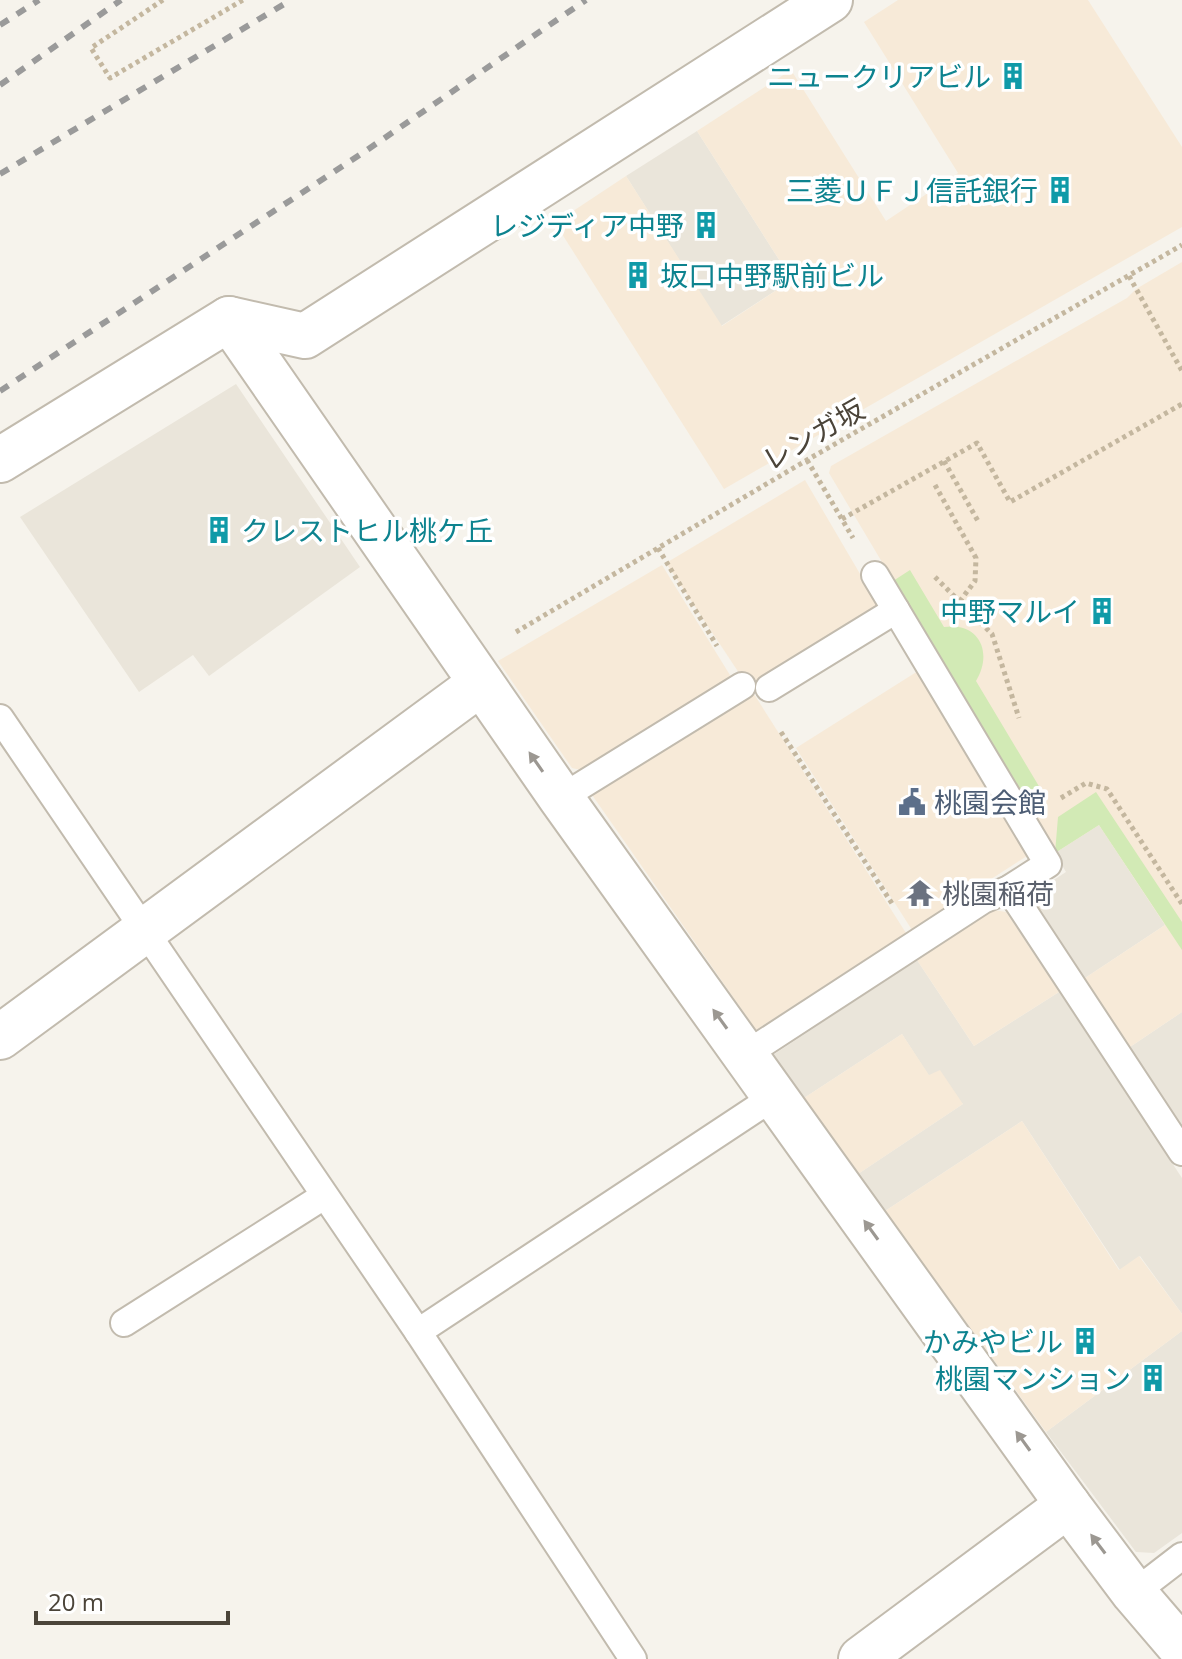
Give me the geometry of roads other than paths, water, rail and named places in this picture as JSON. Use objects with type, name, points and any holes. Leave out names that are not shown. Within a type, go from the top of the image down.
[{"type":"street","points":[[0,460],[229,319],[305,336],[830,0]]},
{"type":"street","points":[[229,319],[561,798],[745,1055],[1068,1505],[1134,1593],[1182,1649]]},
{"type":"street","points":[[0,1037],[145,932],[473,672]]},
{"type":"street","points":[[861,1659],[1068,1505]]},
{"type":"lane","points":[[745,1055],[983,900],[1009,889],[1048,864],[875,575]]},
{"type":"lane","points":[[769,688],[896,610]]},
{"type":"lane","points":[[561,798],[742,686]]},
{"type":"lane","points":[[0,718],[418,1332],[633,1659]]},
{"type":"lane","points":[[1009,889],[1182,1152]]},
{"type":"lane","points":[[418,1332],[775,1096]]},
{"type":"lane","points":[[124,1323],[324,1196]]},
{"type":"lane","points":[[1134,1593],[1182,1556]]},
{"type":"railway","points":[[0,25],[39,0]]},
{"type":"railway","points":[[0,85],[121,0]]},
{"type":"railway","points":[[0,174],[291,0]]},
{"type":"railway","points":[[0,391],[367,150],[586,0]]},
{"type":"place","name":"ニュークリアビル","points":[[1013,76]]},
{"type":"place","name":"三菱ＵＦＪ信託銀行","points":[[1060,190]]},
{"type":"place","name":"レジディア中野","points":[[706,225]]},
{"type":"place","name":"坂口中野駅前ビル","points":[[638,275]]},
{"type":"place","name":"クレストヒル桃ケ丘","points":[[219,530]]},
{"type":"place","name":"中野マルイ","points":[[1102,611]]},
{"type":"place","name":"桃園会館","points":[[912,802]]},
{"type":"place","name":"桃園稲荷","points":[[920,893]]},
{"type":"place","name":"かみやビル","points":[[1085,1341]]},
{"type":"place","name":"桃園マンション","points":[[1153,1378]]}]
